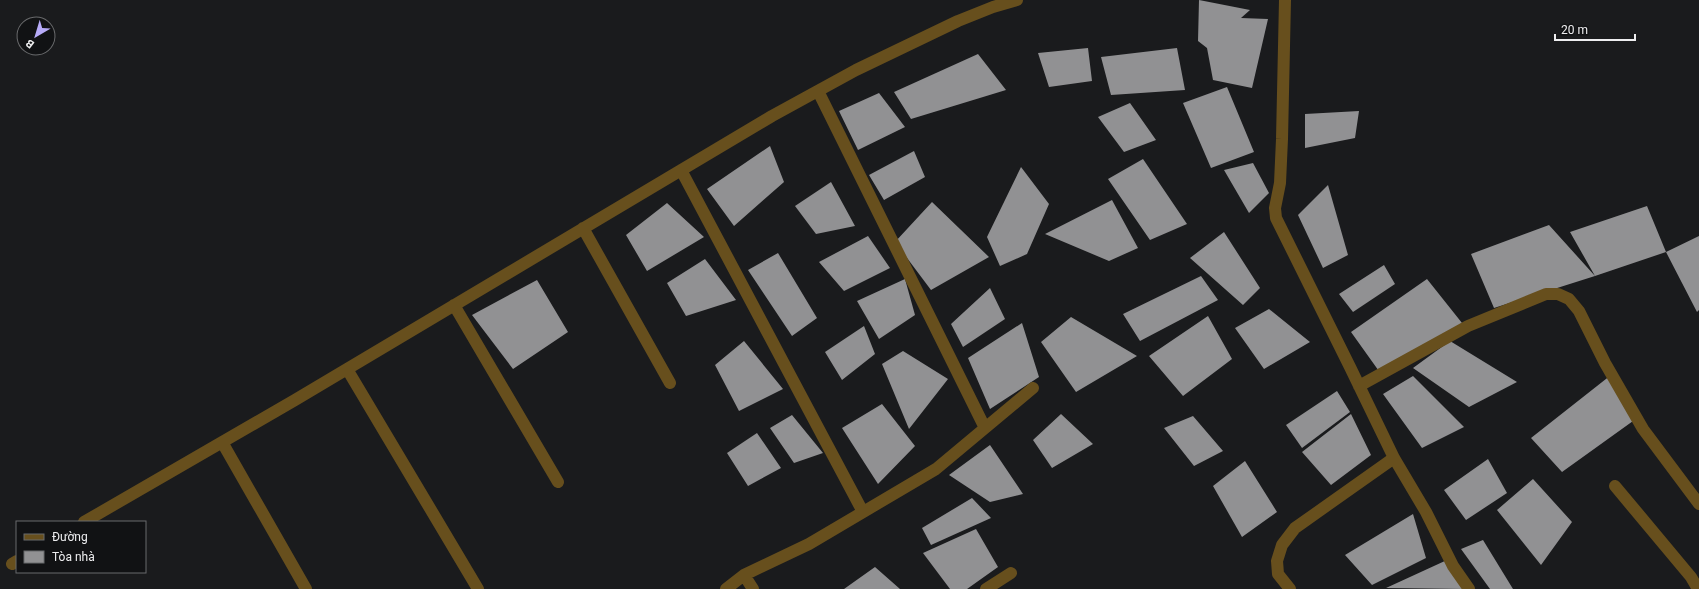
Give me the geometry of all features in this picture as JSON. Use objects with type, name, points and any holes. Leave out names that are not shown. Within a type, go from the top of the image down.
[{"type":"street","points":[[86,521],[347,369],[772,116],[856,70],[958,21],[993,7],[1017,0]]},
{"type":"street","points":[[1285,0],[1282,139],[1280,183],[1275,208],[1276,218],[1394,458],[1426,512],[1453,566],[1469,589]]},
{"type":"street","points":[[818,91],[985,428]]},
{"type":"street","points":[[681,170],[862,512]]},
{"type":"street","points":[[583,228],[670,383]]},
{"type":"street","points":[[1359,386],[1468,326],[1546,294],[1558,294],[1569,299],[1579,311],[1605,363],[1644,429],[1699,504]]},
{"type":"street","points":[[454,305],[558,482]]},
{"type":"street","points":[[347,369],[478,589]]},
{"type":"street","points":[[726,589],[744,575],[809,544],[936,469],[1033,388]]},
{"type":"street","points":[[222,442],[306,589]]},
{"type":"street","points":[[1290,589],[1278,574],[1277,561],[1282,545],[1295,528],[1394,458]]},
{"type":"street","points":[[1615,486],[1691,577],[1698,589]]},
{"type":"street","points":[[986,589],[1011,573]]},
{"type":"street","points":[[744,575],[753,589]]},
{"type":"building","points":[[1199,0],[1250,10],[1241,18],[1268,19],[1252,88],[1213,80],[1207,48],[1198,41]]},
{"type":"building","points":[[1088,48],[1092,81],[1049,87],[1038,53]]},
{"type":"building","points":[[1177,48],[1185,90],[1111,95],[1101,57]]},
{"type":"building","points":[[978,54],[1006,90],[911,119],[894,92]]},
{"type":"building","points":[[1227,87],[1254,152],[1211,168],[1183,103]]},
{"type":"building","points":[[879,93],[905,127],[858,150],[839,111]]},
{"type":"building","points":[[1130,103],[1156,140],[1124,152],[1098,117]]},
{"type":"building","points":[[1359,111],[1355,138],[1305,148],[1305,114]]},
{"type":"building","points":[[770,146],[784,182],[734,226],[707,189]]},
{"type":"building","points":[[914,151],[925,177],[884,200],[869,175]]},
{"type":"building","points":[[1143,159],[1187,224],[1150,240],[1108,179]]},
{"type":"building","points":[[1253,163],[1269,193],[1249,213],[1224,170]]},
{"type":"building","points":[[1021,167],[1049,204],[1027,254],[1000,266],[987,237]]},
{"type":"building","points":[[831,182],[855,226],[816,234],[795,206]]},
{"type":"building","points":[[1328,185],[1348,255],[1323,268],[1298,215]]},
{"type":"building","points":[[1112,200],[1138,248],[1109,261],[1045,234]]},
{"type":"building","points":[[932,202],[989,257],[931,290],[895,242]]},
{"type":"building","points":[[667,203],[704,237],[647,271],[626,235]]},
{"type":"building","points":[[1647,206],[1666,252],[1595,276],[1570,232]]},
{"type":"building","points":[[1549,225],[1595,276],[1494,308],[1471,254]]},
{"type":"building","points":[[1224,232],[1260,288],[1243,305],[1190,258]]},
{"type":"building","points":[[868,236],[890,268],[844,291],[819,262]]},
{"type":"building","points":[[1699,236],[1699,310],[1697,312],[1666,252]]},
{"type":"building","points":[[778,253],[817,318],[792,336],[748,270]]},
{"type":"building","points":[[705,259],[736,300],[686,316],[667,283]]},
{"type":"building","points":[[1384,265],[1395,284],[1353,312],[1339,294]]},
{"type":"building","points":[[1201,276],[1218,300],[1140,341],[1123,314]]},
{"type":"building","points":[[905,279],[915,315],[879,339],[857,301]]},
{"type":"building","points":[[1427,279],[1462,323],[1381,374],[1351,332]]},
{"type":"building","points":[[537,280],[568,332],[513,369],[472,315]]},
{"type":"building","points":[[990,288],[1005,319],[963,347],[951,324]]},
{"type":"building","points":[[1269,309],[1310,342],[1264,369],[1235,328]]},
{"type":"building","points":[[1208,316],[1232,359],[1183,396],[1149,356]]},
{"type":"building","points":[[1071,317],[1137,356],[1076,392],[1041,342]]},
{"type":"building","points":[[1022,323],[1039,377],[990,409],[968,358]]},
{"type":"building","points":[[864,326],[875,354],[842,380],[825,352]]},
{"type":"building","points":[[744,341],[783,389],[739,411],[715,365]]},
{"type":"building","points":[[1450,341],[1517,382],[1469,407],[1413,368]]},
{"type":"building","points":[[903,351],[948,379],[909,429],[882,364]]},
{"type":"building","points":[[1611,375],[1640,416],[1562,472],[1531,438]]},
{"type":"building","points":[[1413,376],[1464,427],[1422,448],[1383,394]]},
{"type":"building","points":[[1337,391],[1350,412],[1302,448],[1286,425]]},
{"type":"building","points":[[882,404],[915,446],[878,484],[842,428]]},
{"type":"building","points":[[1061,414],[1093,444],[1052,468],[1033,440]]},
{"type":"building","points":[[1351,414],[1371,455],[1331,485],[1302,452]]},
{"type":"building","points":[[792,415],[823,453],[794,463],[770,428]]},
{"type":"building","points":[[1193,416],[1223,451],[1194,466],[1164,428]]},
{"type":"building","points":[[757,433],[781,468],[748,486],[727,453]]},
{"type":"building","points":[[990,445],[1023,494],[990,502],[949,475]]},
{"type":"building","points":[[1488,459],[1507,493],[1466,520],[1444,490]]},
{"type":"building","points":[[1245,461],[1277,512],[1242,537],[1213,486]]},
{"type":"building","points":[[1533,479],[1572,522],[1541,565],[1497,510]]},
{"type":"building","points":[[972,498],[991,518],[931,545],[922,528]]},
{"type":"building","points":[[1413,514],[1426,558],[1372,585],[1345,555]]},
{"type":"building","points":[[976,529],[998,567],[967,589],[950,589],[923,553]]},
{"type":"building","points":[[1483,540],[1513,589],[1490,589],[1461,549]]},
{"type":"building","points":[[1447,560],[1465,589],[1386,588]]},
{"type":"building","points":[[875,567],[900,589],[844,589]]}]
